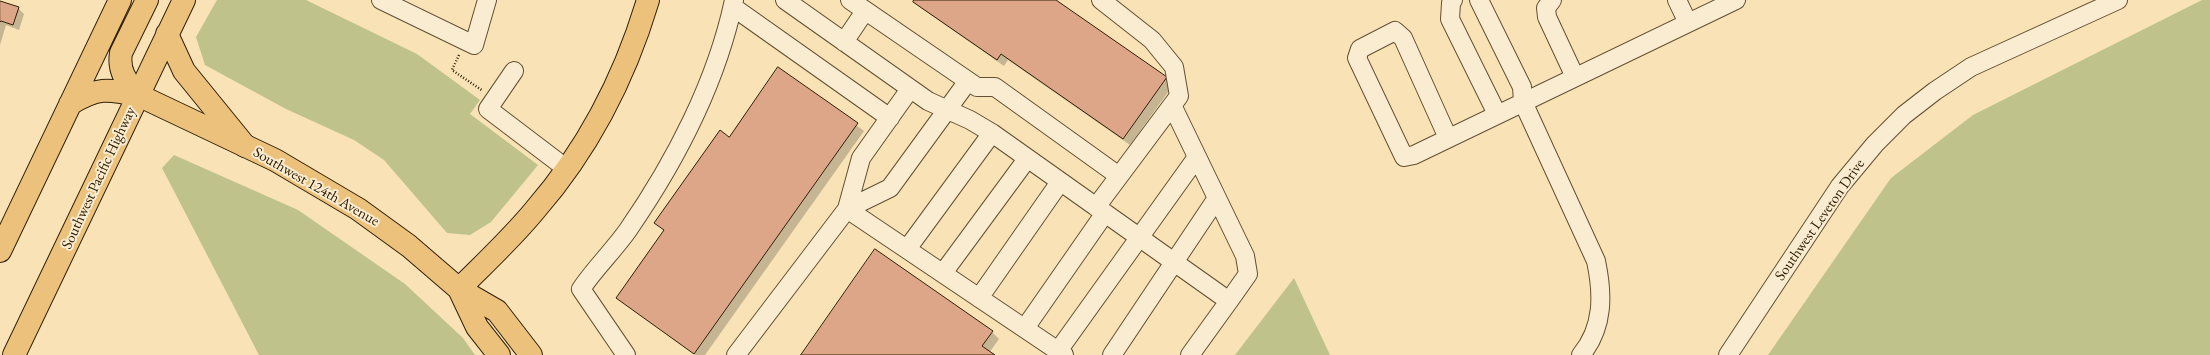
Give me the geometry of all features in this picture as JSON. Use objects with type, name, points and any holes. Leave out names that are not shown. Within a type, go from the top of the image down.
[{"type":"main road","points":[[0,251],[120,0]]},
{"type":"main road","points":[[138,95],[123,76],[120,62],[121,53],[147,0]]},
{"type":"main road","name":"Southwest Pacific Highway","points":[[14,355],[184,0]]},
{"type":"main road","points":[[459,289],[516,232],[567,170],[590,134],[609,100],[633,46],[648,0]]},
{"type":"main road","points":[[167,34],[184,71],[245,146]]},
{"type":"main road","points":[[70,104],[99,90],[115,90],[138,95]]},
{"type":"main road","name":"Southwest 124th Avenue","points":[[138,95],[304,176],[358,209],[410,246],[459,289],[497,311],[531,355]]},
{"type":"main road","name":"Southwest 124th Avenue","points":[[459,289],[477,326],[499,355]]},
{"type":"street","points":[[381,0],[474,44],[487,0]]},
{"type":"street","points":[[785,0],[910,89],[947,111],[970,120],[992,133],[1229,301]]},
{"type":"street","points":[[850,0],[968,81],[977,86],[995,87],[1119,176]]},
{"type":"street","points":[[1024,328],[1101,210],[1119,176],[1179,96],[1174,67],[1152,40],[1100,0]]},
{"type":"street","points":[[1453,0],[1451,3],[1450,19],[1497,114]]},
{"type":"street","points":[[1479,0],[1522,86],[1523,102],[1596,261],[1601,289],[1599,314],[1594,333],[1581,355]]},
{"type":"street","points":[[1552,0],[1546,8],[1547,17],[1575,77]]},
{"type":"street","points":[[1677,0],[1688,23]]},
{"type":"street","points":[[1448,138],[1403,38],[1395,31],[1360,49],[1357,58],[1404,157],[1414,155],[1736,0]]},
{"type":"street","name":"Southwest Leveton Drive","points":[[1728,355],[1840,186],[1875,144],[1904,115],[1935,91],[1971,67],[2118,0]]},
{"type":"street","points":[[626,355],[581,289],[628,231],[672,161],[721,50],[733,3],[890,118]]},
{"type":"street","points":[[844,42],[865,11]]},
{"type":"street","points":[[514,70],[488,109],[567,170]]},
{"type":"street","points":[[848,208],[890,188],[968,81]]},
{"type":"street","points":[[736,355],[848,208],[861,158],[910,89]]},
{"type":"street","points":[[1172,105],[1245,256],[1248,274],[1190,355]]},
{"type":"street","points":[[907,249],[992,133]]},
{"type":"street","points":[[848,208],[1061,353],[1139,238],[1197,157]]},
{"type":"street","points":[[943,273],[1027,159]]},
{"type":"street","points":[[979,298],[1060,182]]},
{"type":"street","points":[[1112,355],[1217,198]]},
{"type":"green space","points":[[217,0],[306,0],[417,54],[480,100],[470,114],[538,165],[491,222],[470,235],[447,233],[384,160],[354,140],[286,109],[205,65],[196,37]]},
{"type":"green space","points":[[2202,0],[2210,0],[2210,355],[1768,355],[1891,178],[1973,115]]},
{"type":"green space","points":[[174,155],[298,210],[405,284],[463,338],[475,355],[259,355],[162,168]]},
{"type":"green space","points":[[1294,278],[1330,355],[1235,355]]},
{"type":"building","points":[[914,0],[1056,0],[1167,77],[1123,139],[1001,54],[997,60],[913,2]]},
{"type":"building","points":[[0,1],[19,7],[13,25],[0,22]]},
{"type":"building","points":[[778,67],[858,123],[694,354],[616,298],[664,230],[654,223],[720,130],[729,137]]},
{"type":"building","points":[[875,249],[993,331],[982,346],[995,355],[801,355]]}]
